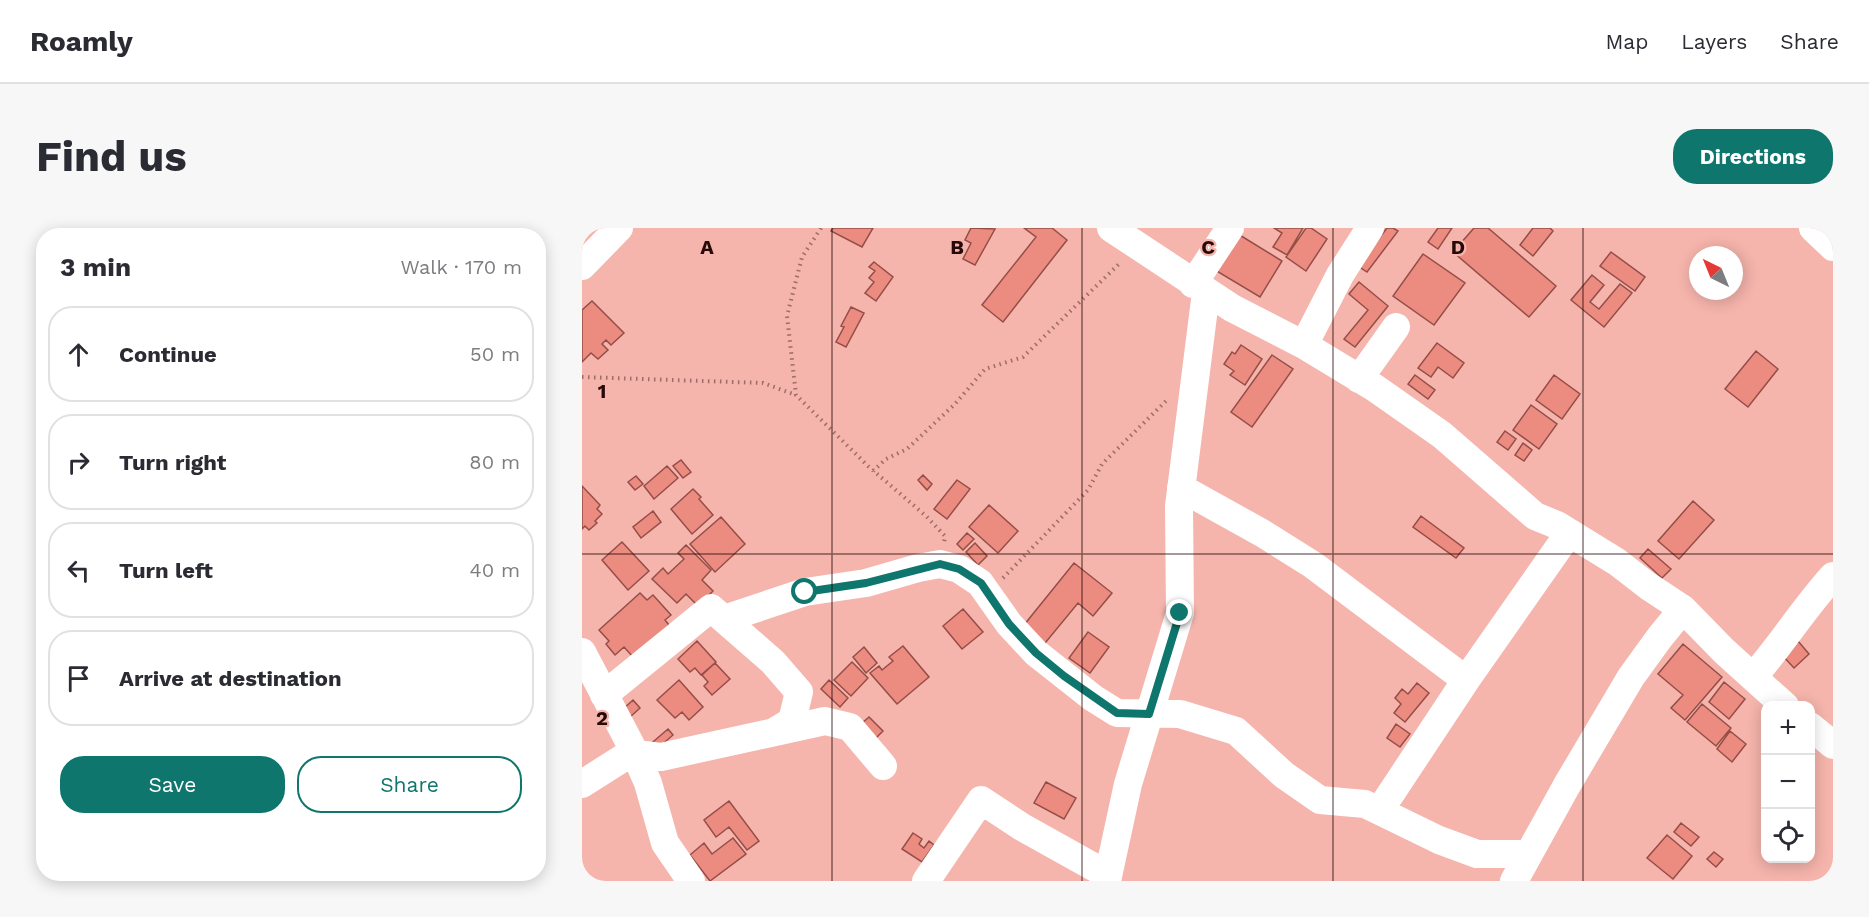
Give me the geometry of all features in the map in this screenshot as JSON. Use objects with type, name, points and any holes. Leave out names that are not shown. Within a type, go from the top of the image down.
[{"type":"street","points":[[582,266],[619,228]]},
{"type":"street","points":[[1112,228],[1141,236],[1200,288],[1232,308],[1304,345],[1442,435],[1535,516],[1557,525],[1617,562],[1683,609],[1780,701]]},
{"type":"street","points":[[926,881],[981,800],[1108,878],[1128,784],[1180,613],[1179,506],[1196,373],[1200,288],[1230,228]]},
{"type":"street","points":[[1304,345],[1340,275],[1352,240],[1370,228]]},
{"type":"street","points":[[1813,228],[1833,246]]},
{"type":"street","points":[[1359,379],[1396,327]]},
{"type":"street","points":[[1181,488],[1262,533],[1313,565],[1466,680]]},
{"type":"street","points":[[1380,810],[1466,680],[1569,533]]},
{"type":"street","points":[[724,619],[805,592],[866,583],[940,564],[959,569],[981,583],[1009,624],[1036,653],[1064,676],[1117,713],[1180,714],[1236,731],[1284,775],[1320,800],[1365,804],[1438,840],[1477,854],[1527,854]]},
{"type":"street","points":[[1753,677],[1769,659],[1807,604],[1833,576]]},
{"type":"street","points":[[604,695],[711,608],[773,662],[799,692],[850,727],[883,766]]},
{"type":"street","points":[[1514,881],[1527,854],[1632,677],[1683,609]]},
{"type":"street","points":[[582,652],[635,753],[648,783],[665,843],[691,881]]},
{"type":"street","points":[[774,732],[792,721],[799,692]]},
{"type":"street","points":[[582,784],[635,753],[661,757],[825,721],[850,727]]},
{"type":"street","points":[[1815,730],[1833,745]]},
{"type":"path","points":[[796,395],[788,315],[802,257],[821,228]]},
{"type":"path","points":[[873,471],[886,459],[907,449],[955,404],[985,369],[1023,357],[1123,260],[1141,236]]},
{"type":"path","points":[[988,593],[1088,490],[1102,464],[1196,373]]},
{"type":"path","points":[[582,377],[763,383],[796,395],[873,471],[926,516],[945,536],[940,564]]},
{"type":"building","points":[[833,228],[873,228],[862,247],[831,231]]},
{"type":"building","points":[[971,228],[995,229],[975,265],[963,259],[971,243],[965,240]]},
{"type":"building","points":[[1024,228],[1052,228],[1067,240],[1003,322],[982,305],[1036,237]]},
{"type":"building","points":[[1274,228],[1303,228],[1287,255],[1273,247],[1282,233]]},
{"type":"building","points":[[1306,228],[1311,228],[1327,239],[1306,271],[1286,257]]},
{"type":"building","points":[[1387,228],[1398,231],[1367,272],[1358,266]]},
{"type":"building","points":[[1438,228],[1452,228],[1438,249],[1428,242]]},
{"type":"building","points":[[1474,228],[1488,228],[1556,286],[1529,317],[1453,252]]},
{"type":"building","points":[[1533,228],[1550,228],[1553,231],[1533,256],[1520,245]]},
{"type":"building","points":[[1238,234],[1282,261],[1260,297],[1215,270]]},
{"type":"building","points":[[1611,252],[1645,277],[1635,291],[1600,266]]},
{"type":"building","points":[[1423,254],[1465,283],[1434,325],[1393,296]]},
{"type":"building","points":[[874,262],[893,277],[876,301],[865,293],[874,282],[869,278],[875,271],[869,267]]},
{"type":"building","points":[[1592,275],[1604,285],[1590,302],[1599,309],[1620,284],[1632,293],[1604,327],[1571,300]]},
{"type":"building","points":[[1359,282],[1388,306],[1355,347],[1344,339],[1368,310],[1349,294]]},
{"type":"building","points":[[592,301],[624,333],[611,345],[606,340],[602,344],[608,350],[598,359],[591,353],[582,362],[582,310]]},
{"type":"building","points":[[851,307],[864,313],[846,347],[836,342]]},
{"type":"building","points":[[1437,343],[1464,363],[1453,378],[1438,367],[1431,377],[1418,368]]},
{"type":"building","points":[[1241,345],[1262,359],[1245,385],[1230,375],[1234,371],[1224,364],[1232,352],[1235,354]]},
{"type":"building","points":[[1756,351],[1778,369],[1748,407],[1725,389]]},
{"type":"building","points":[[1272,355],[1293,369],[1252,427],[1231,412]]},
{"type":"building","points":[[1415,375],[1435,390],[1428,399],[1408,384]]},
{"type":"building","points":[[1554,375],[1580,394],[1562,419],[1536,400]]},
{"type":"building","points":[[1531,405],[1557,424],[1539,449],[1513,430]]},
{"type":"building","points":[[1505,431],[1516,439],[1508,450],[1497,442]]},
{"type":"building","points":[[1523,443],[1532,450],[1524,461],[1515,455]]},
{"type":"building","points":[[681,460],[691,472],[683,478],[673,466]]},
{"type":"building","points":[[667,466],[678,478],[654,499],[644,486]]},
{"type":"building","points":[[923,475],[932,484],[927,490],[918,480]]},
{"type":"building","points":[[636,476],[643,484],[635,490],[628,482]]},
{"type":"building","points":[[957,480],[970,489],[947,519],[934,509]]},
{"type":"building","points":[[582,486],[600,505],[597,509],[602,514],[589,530],[585,526],[582,529]]},
{"type":"building","points":[[693,489],[713,515],[692,534],[671,509]]},
{"type":"building","points":[[1693,501],[1714,520],[1679,559],[1658,541]]},
{"type":"building","points":[[989,505],[1018,531],[998,553],[969,527]]},
{"type":"building","points":[[653,511],[661,522],[641,538],[633,527]]},
{"type":"building","points":[[1421,516],[1464,548],[1456,558],[1413,527]]},
{"type":"building","points":[[721,517],[745,544],[715,572],[690,544]]},
{"type":"building","points":[[967,533],[974,539],[963,550],[957,544]]},
{"type":"building","points":[[622,542],[649,571],[628,590],[602,560]]},
{"type":"building","points":[[975,543],[987,556],[978,565],[966,552]]},
{"type":"building","points":[[686,545],[711,570],[702,580],[713,591],[698,606],[686,594],[677,603],[652,579],[663,568],[668,574],[684,559],[678,553]]},
{"type":"building","points":[[1648,549],[1671,569],[1662,578],[1640,558]]},
{"type":"building","points":[[1074,563],[1112,593],[1093,616],[1078,603],[1041,648],[1020,630]]},
{"type":"building","points":[[640,593],[647,600],[653,595],[671,615],[665,620],[669,625],[633,657],[624,647],[615,655],[606,644],[609,641],[599,630]]},
{"type":"building","points":[[963,609],[983,632],[962,649],[943,626]]},
{"type":"building","points":[[1088,632],[1109,647],[1090,673],[1069,658]]},
{"type":"building","points":[[697,641],[716,662],[701,675],[695,668],[690,672],[678,659]]},
{"type":"building","points":[[1798,641],[1809,654],[1794,668],[1782,655]]},
{"type":"building","points":[[1683,644],[1722,677],[1685,720],[1671,708],[1683,695],[1658,674]]},
{"type":"building","points":[[903,646],[929,677],[897,704],[870,673],[879,666],[882,670],[893,661],[889,657]]},
{"type":"building","points":[[864,647],[877,663],[866,673],[853,657]]},
{"type":"building","points":[[852,662],[868,678],[851,696],[834,680]]},
{"type":"building","points":[[715,663],[730,679],[712,695],[704,686],[708,682],[702,675]]},
{"type":"building","points":[[679,680],[703,707],[689,720],[682,712],[675,718],[657,700]]},
{"type":"building","points":[[829,680],[848,698],[840,707],[821,689]]},
{"type":"building","points":[[1724,682],[1745,699],[1729,719],[1709,702]]},
{"type":"building","points":[[1417,683],[1429,693],[1405,722],[1394,713],[1401,704],[1395,698],[1402,689],[1408,694]]},
{"type":"building","points":[[633,700],[640,708],[629,718],[622,710]]},
{"type":"building","points":[[1702,704],[1731,728],[1716,746],[1687,722]]},
{"type":"building","points":[[869,717],[883,731],[875,739],[861,724]]},
{"type":"building","points":[[1396,724],[1410,734],[1400,747],[1387,738]]},
{"type":"building","points":[[668,729],[673,735],[652,753],[647,747]]},
{"type":"building","points":[[1730,731],[1746,744],[1732,762],[1717,749]]},
{"type":"building","points":[[1046,782],[1076,798],[1064,819],[1034,803]]},
{"type":"building","points":[[729,801],[759,841],[747,850],[729,827],[716,837],[704,820]]},
{"type":"building","points":[[1681,823],[1699,837],[1691,846],[1674,832]]},
{"type":"building","points":[[913,833],[922,839],[919,844],[924,848],[929,841],[934,845],[922,862],[902,849]]},
{"type":"building","points":[[1667,835],[1692,856],[1673,879],[1647,858]]},
{"type":"building","points":[[733,838],[746,854],[710,881],[690,855],[704,843],[712,854]]},
{"type":"building","points":[[1714,852],[1723,859],[1716,867],[1707,859]]},
{"type":"route","points":[[805,592],[866,583],[940,564],[959,569],[981,583],[1009,624],[1036,653],[1093,698],[1117,713],[1149,714],[1180,613]]}]
